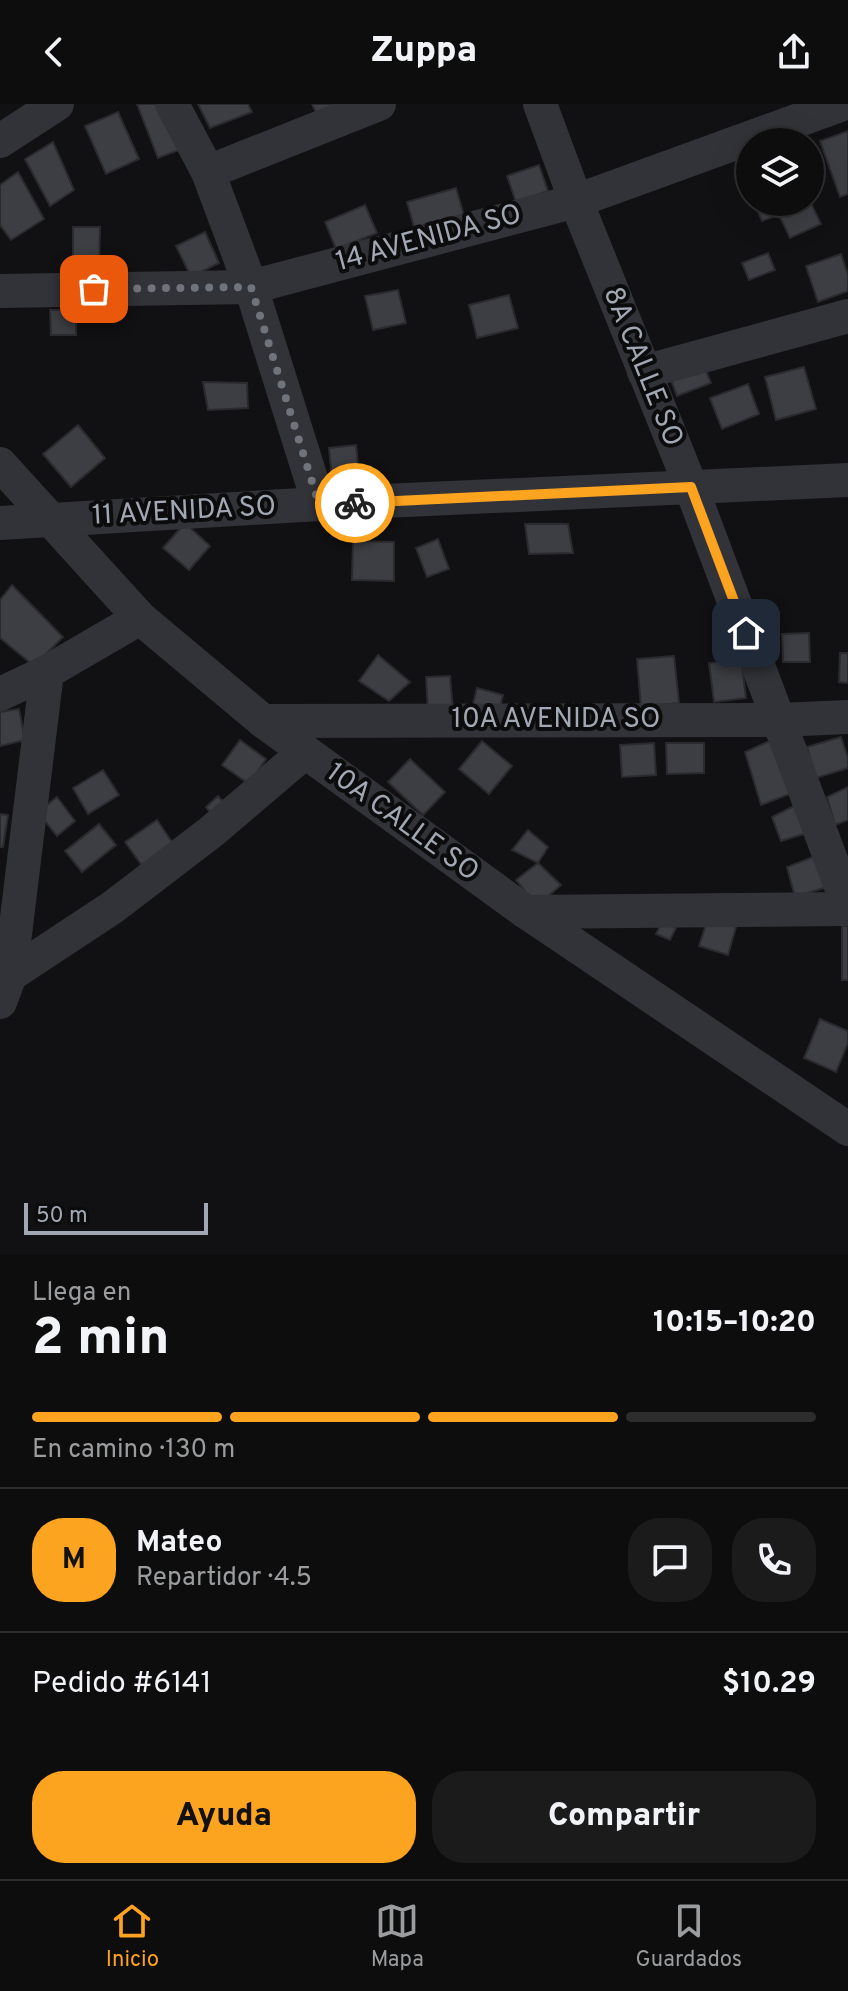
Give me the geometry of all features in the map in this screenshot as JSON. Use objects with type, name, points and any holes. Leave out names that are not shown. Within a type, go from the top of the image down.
[{"type":"street","points":[[0,141],[57,104]]},
{"type":"street","points":[[172,104],[208,172],[251,287],[319,504]]},
{"type":"street","points":[[208,172],[379,104]]},
{"type":"street","name":"8A CALLE SO","points":[[540,104],[691,487],[848,907]]},
{"type":"street","name":"14 AVENIDA SO","points":[[0,291],[251,287],[576,201],[843,104]]},
{"type":"street","points":[[644,372],[848,316]]},
{"type":"street","name":"10A CALLE SO","points":[[0,464],[140,618],[263,721],[526,912],[848,1129]]},
{"type":"street","name":"11 AVENIDA SO","points":[[0,523],[319,504],[848,480]]},
{"type":"street","points":[[0,694],[47,672],[140,618]]},
{"type":"street","points":[[5,988],[47,672]]},
{"type":"street","name":"10A AVENIDA SO","points":[[263,721],[780,720],[848,717]]},
{"type":"street","points":[[5,988],[211,832],[305,752]]},
{"type":"street","points":[[526,912],[848,907]]},
{"type":"building","points":[[137,104],[162,104],[179,150],[158,158]]},
{"type":"building","points":[[198,104],[248,104],[252,112],[210,128]]},
{"type":"building","points":[[312,104],[340,104],[317,115]]},
{"type":"building","points":[[118,112],[139,159],[106,174],[85,126]]},
{"type":"building","points":[[848,131],[848,194],[840,197],[824,152],[824,140]]},
{"type":"building","points":[[53,142],[74,190],[50,206],[25,159]]},
{"type":"building","points":[[539,165],[548,191],[516,202],[507,176]]},
{"type":"building","points":[[18,172],[44,219],[11,240],[0,225],[0,185]]},
{"type":"building","points":[[456,188],[465,219],[416,234],[407,202]]},
{"type":"building","points":[[365,205],[377,233],[336,249],[325,222]]},
{"type":"building","points":[[780,216],[817,216],[821,224],[790,238]]},
{"type":"building","points":[[73,227],[100,227],[99,268],[73,268]]},
{"type":"building","points":[[205,232],[219,263],[191,277],[176,246]]},
{"type":"building","points":[[768,253],[775,270],[749,280],[742,263]]},
{"type":"building","points":[[841,254],[848,275],[848,291],[818,302],[806,266]]},
{"type":"building","points":[[398,290],[406,323],[373,330],[365,296]]},
{"type":"building","points":[[509,295],[518,328],[477,338],[469,305]]},
{"type":"building","points":[[50,310],[76,310],[76,335],[51,335]]},
{"type":"building","points":[[702,361],[711,383],[677,396],[669,374]]},
{"type":"building","points":[[804,367],[816,409],[776,420],[765,377]]},
{"type":"building","points":[[203,382],[247,383],[248,408],[208,410]]},
{"type":"building","points":[[748,384],[759,414],[722,429],[710,398]]},
{"type":"building","points":[[78,425],[105,458],[71,487],[43,454]]},
{"type":"building","points":[[356,445],[359,476],[332,478],[329,448]]},
{"type":"building","points":[[185,523],[210,546],[189,570],[163,548]]},
{"type":"building","points":[[525,524],[568,524],[573,553],[529,554]]},
{"type":"building","points":[[438,539],[449,569],[427,577],[416,548]]},
{"type":"building","points":[[353,541],[394,542],[394,581],[352,580]]},
{"type":"building","points":[[12,585],[63,637],[34,666],[0,638],[0,600]]},
{"type":"building","points":[[809,633],[810,662],[783,662],[782,634]]},
{"type":"building","points":[[840,653],[848,653],[848,683],[839,682]]},
{"type":"building","points":[[378,655],[410,682],[389,701],[359,681]]},
{"type":"building","points":[[674,656],[679,703],[641,707],[637,659]]},
{"type":"building","points":[[741,659],[746,698],[714,702],[709,663]]},
{"type":"building","points":[[450,676],[453,711],[428,712],[426,677]]},
{"type":"building","points":[[477,688],[503,695],[498,715],[472,708]]},
{"type":"building","points":[[19,709],[25,740],[0,746],[0,712]]},
{"type":"building","points":[[841,737],[848,768],[816,778],[807,747]]},
{"type":"building","points":[[776,738],[795,792],[761,805],[745,752]]},
{"type":"building","points":[[240,740],[266,759],[249,784],[222,765]]},
{"type":"building","points":[[482,741],[512,766],[489,794],[459,769]]},
{"type":"building","points":[[654,743],[656,775],[622,777],[620,745]]},
{"type":"building","points":[[666,743],[704,743],[704,773],[667,774]]},
{"type":"building","points":[[410,759],[445,792],[423,815],[388,782]]},
{"type":"building","points":[[103,770],[119,795],[88,814],[73,788]]},
{"type":"building","points":[[848,787],[848,820],[835,825],[827,797]]},
{"type":"building","points":[[218,796],[227,806],[214,817],[206,807]]},
{"type":"building","points":[[57,797],[75,821],[57,836],[38,812]]},
{"type":"building","points":[[798,804],[807,833],[781,841],[772,817]]},
{"type":"building","points":[[0,814],[8,815],[3,847],[0,847]]},
{"type":"building","points":[[157,820],[174,845],[143,867],[125,842]]},
{"type":"building","points":[[99,824],[116,845],[82,872],[65,851]]},
{"type":"building","points":[[528,830],[548,847],[538,863],[512,850]]},
{"type":"building","points":[[818,855],[830,886],[795,897],[787,867]]},
{"type":"building","points":[[538,863],[561,885],[537,906],[516,880]]},
{"type":"building","points":[[708,918],[736,927],[728,955],[699,946]]},
{"type":"building","points":[[662,922],[676,928],[670,940],[656,934]]},
{"type":"building","points":[[842,926],[848,926],[848,980],[842,980]]},
{"type":"building","points":[[820,1019],[848,1031],[848,1043],[836,1072],[804,1058]]},
{"type":"way so far","points":[[94,289],[251,287],[319,504],[355,503]]},
{"type":"route","points":[[355,503],[691,487],[746,633]]}]
